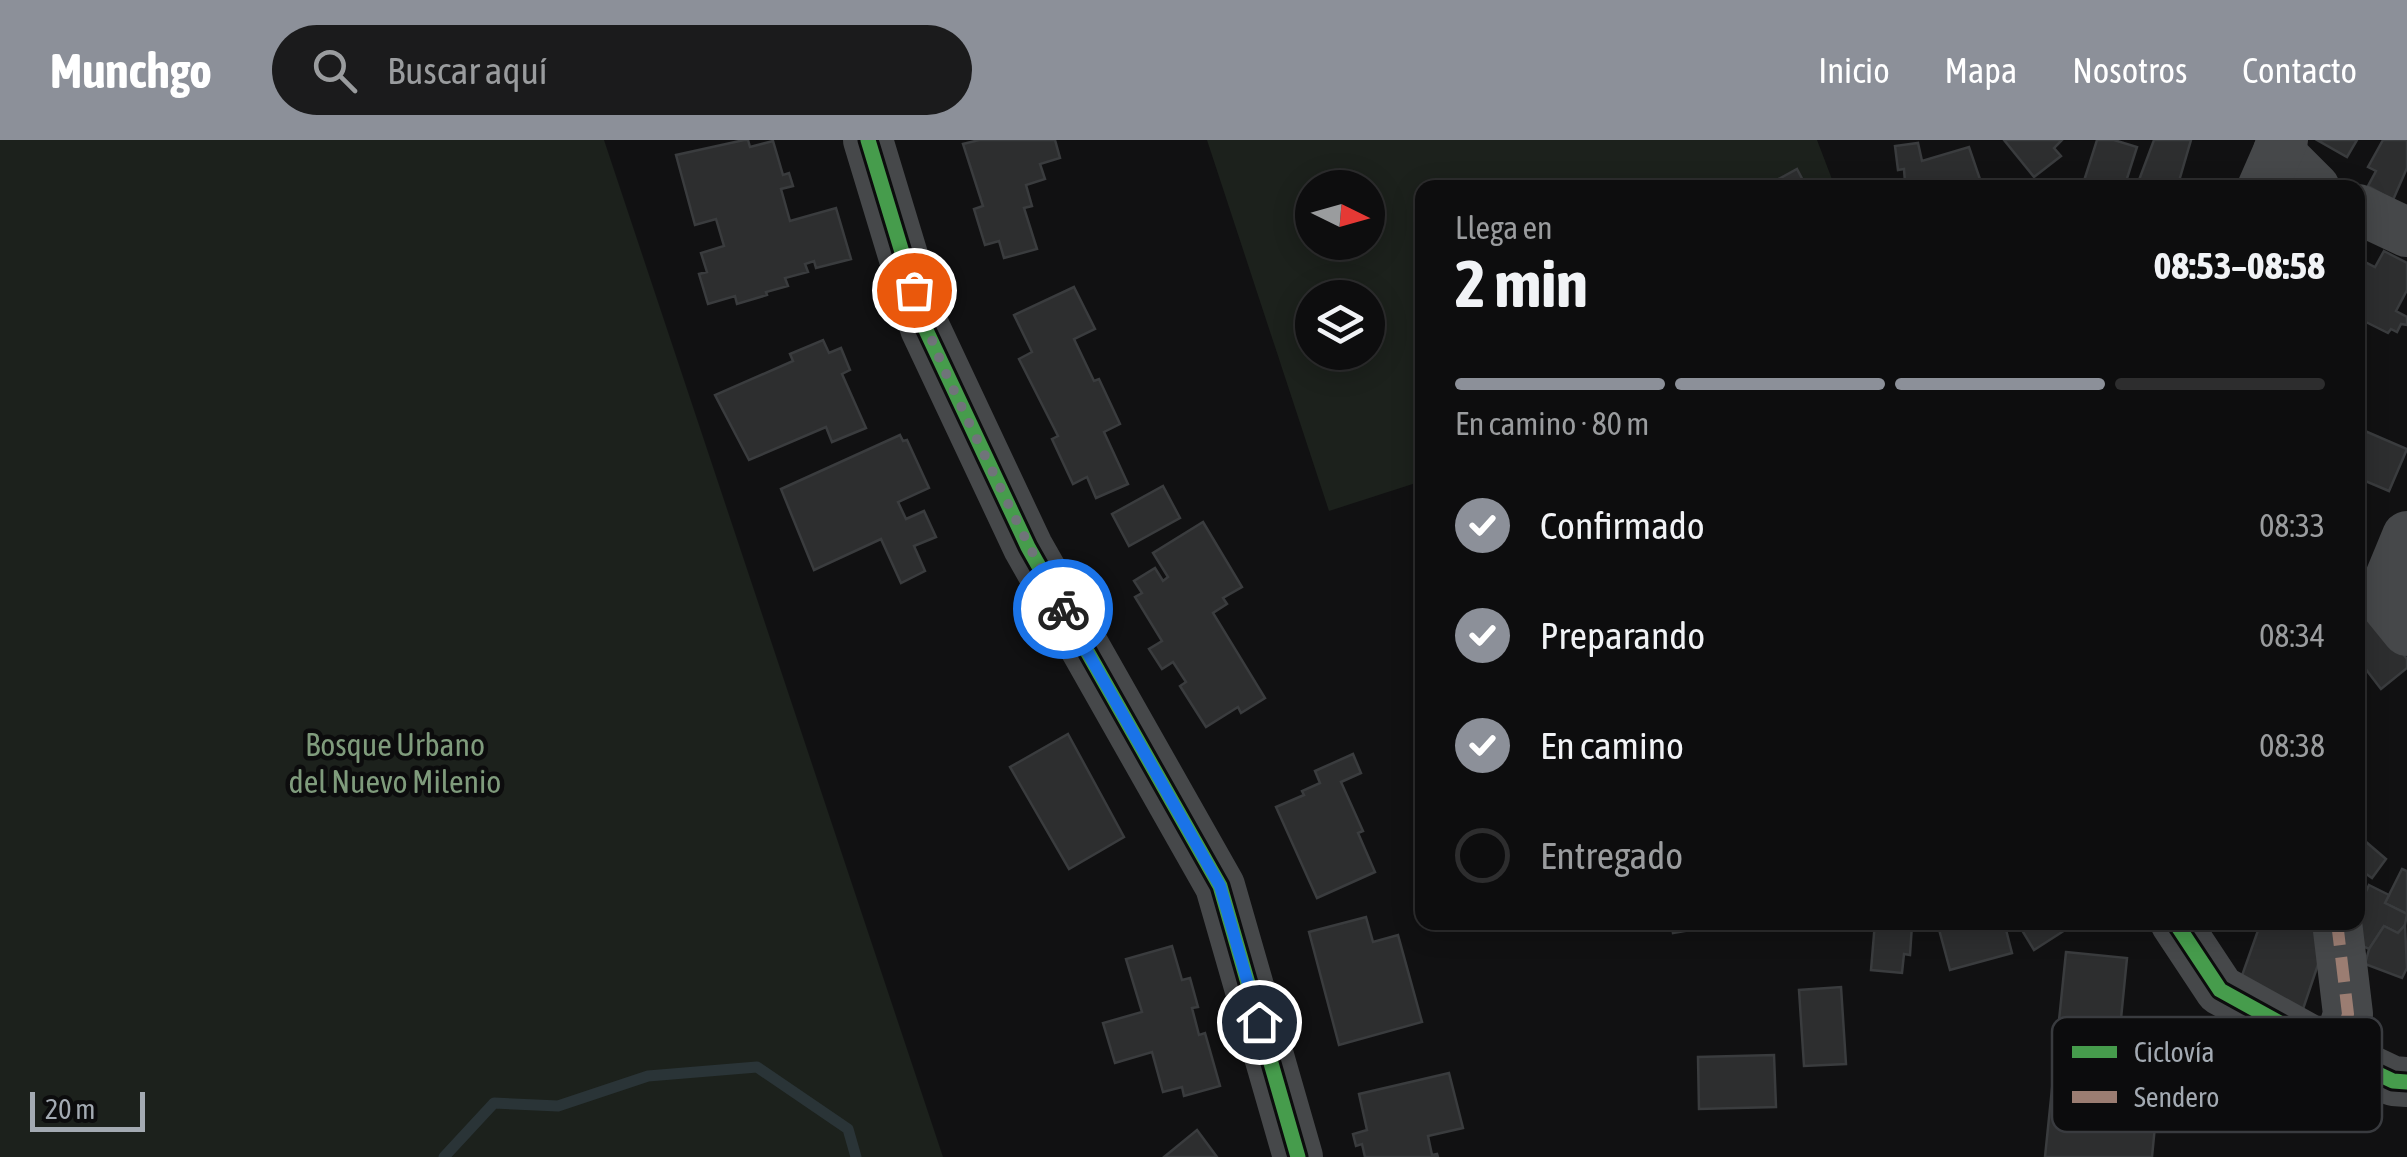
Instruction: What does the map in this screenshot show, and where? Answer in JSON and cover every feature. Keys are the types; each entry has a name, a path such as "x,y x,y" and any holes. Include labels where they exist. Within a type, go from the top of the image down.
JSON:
{"street":[{"path":"868,140 925,328 1012,514 1220,886 1298,1157"},
{"path":"2274,160 2304,180"},
{"path":"2365,212 2407,232"},
{"path":"2407,536 2382,599 2407,630"},
{"path":"2180,930 2220,990 2269,1017"},
{"path":"2338,930 2347,1017"},
{"path":"2382,1076 2407,1082"}],"green space":[{"name":"Bosque Urbano del Nuevo Milenio","path":"0,140 604,140 943,1157 0,1157"},
{"path":"1207,140 1817,140 1832,180 1415,180 1415,483 1329,511"}],"building":[{"path":"748,140 750,147 773,141 783,175 789,173 793,186 781,189 790,221 836,208 851,259 816,268 814,261 805,264 808,272 785,278 788,286 766,292 767,295 737,304 735,296 708,304 699,274 707,272 701,253 724,246 716,219 695,225 676,155"},
{"path":"979,140 1055,140 1060,158 1040,164 1045,179 1026,185 1032,206 1024,208 1037,249 1004,258 999,241 985,245 974,209 983,206 963,144"},
{"path":"2004,140 2062,140 2054,148 2061,156 2034,177"},
{"path":"2097,140 2137,147 2127,180 2084,180"},
{"path":"2154,140 2191,140 2179,180 2139,180"},
{"path":"2317,140 2357,140 2347,157"},
{"path":"2383,140 2407,140 2407,168 2393,200 2368,186 2376,171 2368,167"},
{"path":"1918,143 1922,161 1969,147 1980,180 1905,180 1904,169 1898,170 1895,146"},
{"path":"1797,169 1803,180 1777,180"},
{"path":"2384,251 2407,263 2407,290 2396,311 2407,317 2407,325 2401,324 2397,332 2391,329 2388,333 2365,322 2365,262 2375,267"},
{"path":"1074,287 1095,329 1074,339 1120,424 1104,432 1128,484 1096,498 1087,477 1073,484 1052,439 1058,436 1019,359 1032,352 1014,315"},
{"path":"823,340 829,353 841,348 850,370 842,374 866,428 832,442 826,427 749,460 715,395 793,361 790,354"},
{"path":"2365,431 2407,449 2389,491 2365,481"},
{"path":"900,435 903,441 907,440 929,488 898,502 906,519 924,511 936,537 914,546 925,571 901,583 881,539 814,570 781,489"},
{"path":"1163,486 1180,518 1129,546 1112,514"},
{"path":"1203,522 1242,587 1223,598 1227,604 1213,613 1265,698 1241,713 1238,707 1206,727 1180,686 1186,682 1173,662 1162,669 1149,649 1162,641 1135,597 1142,593 1134,581 1155,568 1163,581 1168,577 1153,553"},
{"path":"2365,605 2407,659 2407,668 2381,689 2365,668"},
{"path":"1068,734 1124,837 1069,869 1010,767"},
{"path":"1353,754 1361,773 1341,782 1363,831 1358,833 1375,872 1317,898 1276,807 1320,783 1315,771"},
{"path":"2365,841 2386,859 2372,878 2365,873"},
{"path":"2402,869 2407,871 2407,914 2385,903"},
{"path":"2369,885 2389,895 2385,903 2407,914 2398,933 2384,926 2369,949 2349,940 2352,930 2365,930 2365,894"},
{"path":"1366,917 1373,942 1398,935 1422,1022 1339,1045 1309,932"},
{"path":"2405,925 2407,968 2402,978 2365,964 2369,949 2384,926 2398,933"},
{"path":"1874,930 1912,930 1910,955 1904,954 1902,973 1871,970"},
{"path":"1939,930 2006,930 2012,953 1950,970"},
{"path":"2022,930 2065,930 2034,950"},
{"path":"2258,930 2329,932 2303,1009 2239,984"},
{"path":"1172,946 1182,980 1190,978 1198,1007 1192,1008 1199,1035 1205,1033 1220,1086 1184,1096 1182,1087 1163,1092 1152,1052 1115,1063 1103,1023 1142,1012 1126,959"},
{"path":"2066,952 2127,958 2121,1017 2059,1017"},
{"path":"1841,987 1846,1064 1804,1066 1799,990"},
{"path":"1774,1055 1776,1107 1699,1109 1698,1057"},
{"path":"1449,1073 1463,1128 1428,1136 1432,1155 1438,1157 1365,1157 1362,1144 1356,1146 1353,1134 1367,1130 1359,1094"},
{"path":"2052,1089 2052,1132 2154,1132 2152,1157 2045,1157"},
{"path":"1197,1130 1217,1157 1164,1157"}],"waterway":[{"path":"444,1157 494,1103 558,1106 648,1076 757,1067 848,1129 856,1157"}],"marked path":[{"path":"2338,930 2347,1017"}],"cycle path":[{"path":"868,140 925,328 1028,547 1220,886 1298,1157"},
{"path":"2180,930 2220,990 2269,1017"},
{"path":"2382,1076 2407,1082"}],"way so far":[{"path":"914,290 925,328 1028,547 1063,609"}],"route":[{"path":"1063,609 1220,886 1259,1022"}]}
